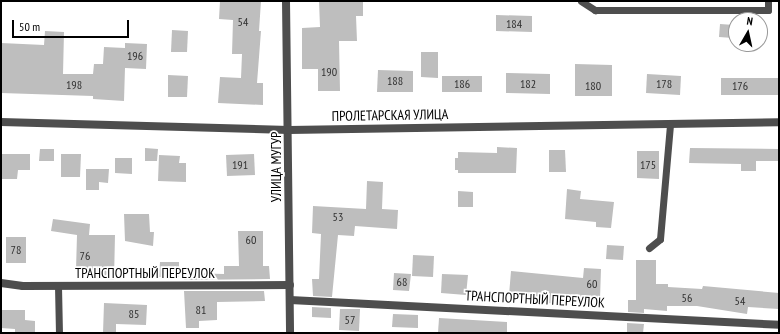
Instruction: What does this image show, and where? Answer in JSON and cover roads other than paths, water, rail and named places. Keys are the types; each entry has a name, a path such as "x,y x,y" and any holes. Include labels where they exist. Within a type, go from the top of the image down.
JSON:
{"street":[{"name":"УЛИЦА МУГУР","path":"286,1 290,130 290,333"},
{"name":"ПРОЛЕТАРСКАЯ УЛИЦА","path":"1,122 290,130 779,122"},
{"name":"ТРАНСПОРТНЫЙ ПЕРЕУЛОК","path":"1,283 58,286 290,285"},
{"name":"ТРАНСПОРТНЫЙ ПЕРЕУЛОК","path":"290,300 779,325"}],"lane":[{"path":"581,1 595,10 768,10 768,1"},
{"path":"649,248 660,239 670,124"},
{"path":"58,286 59,333"}]}
